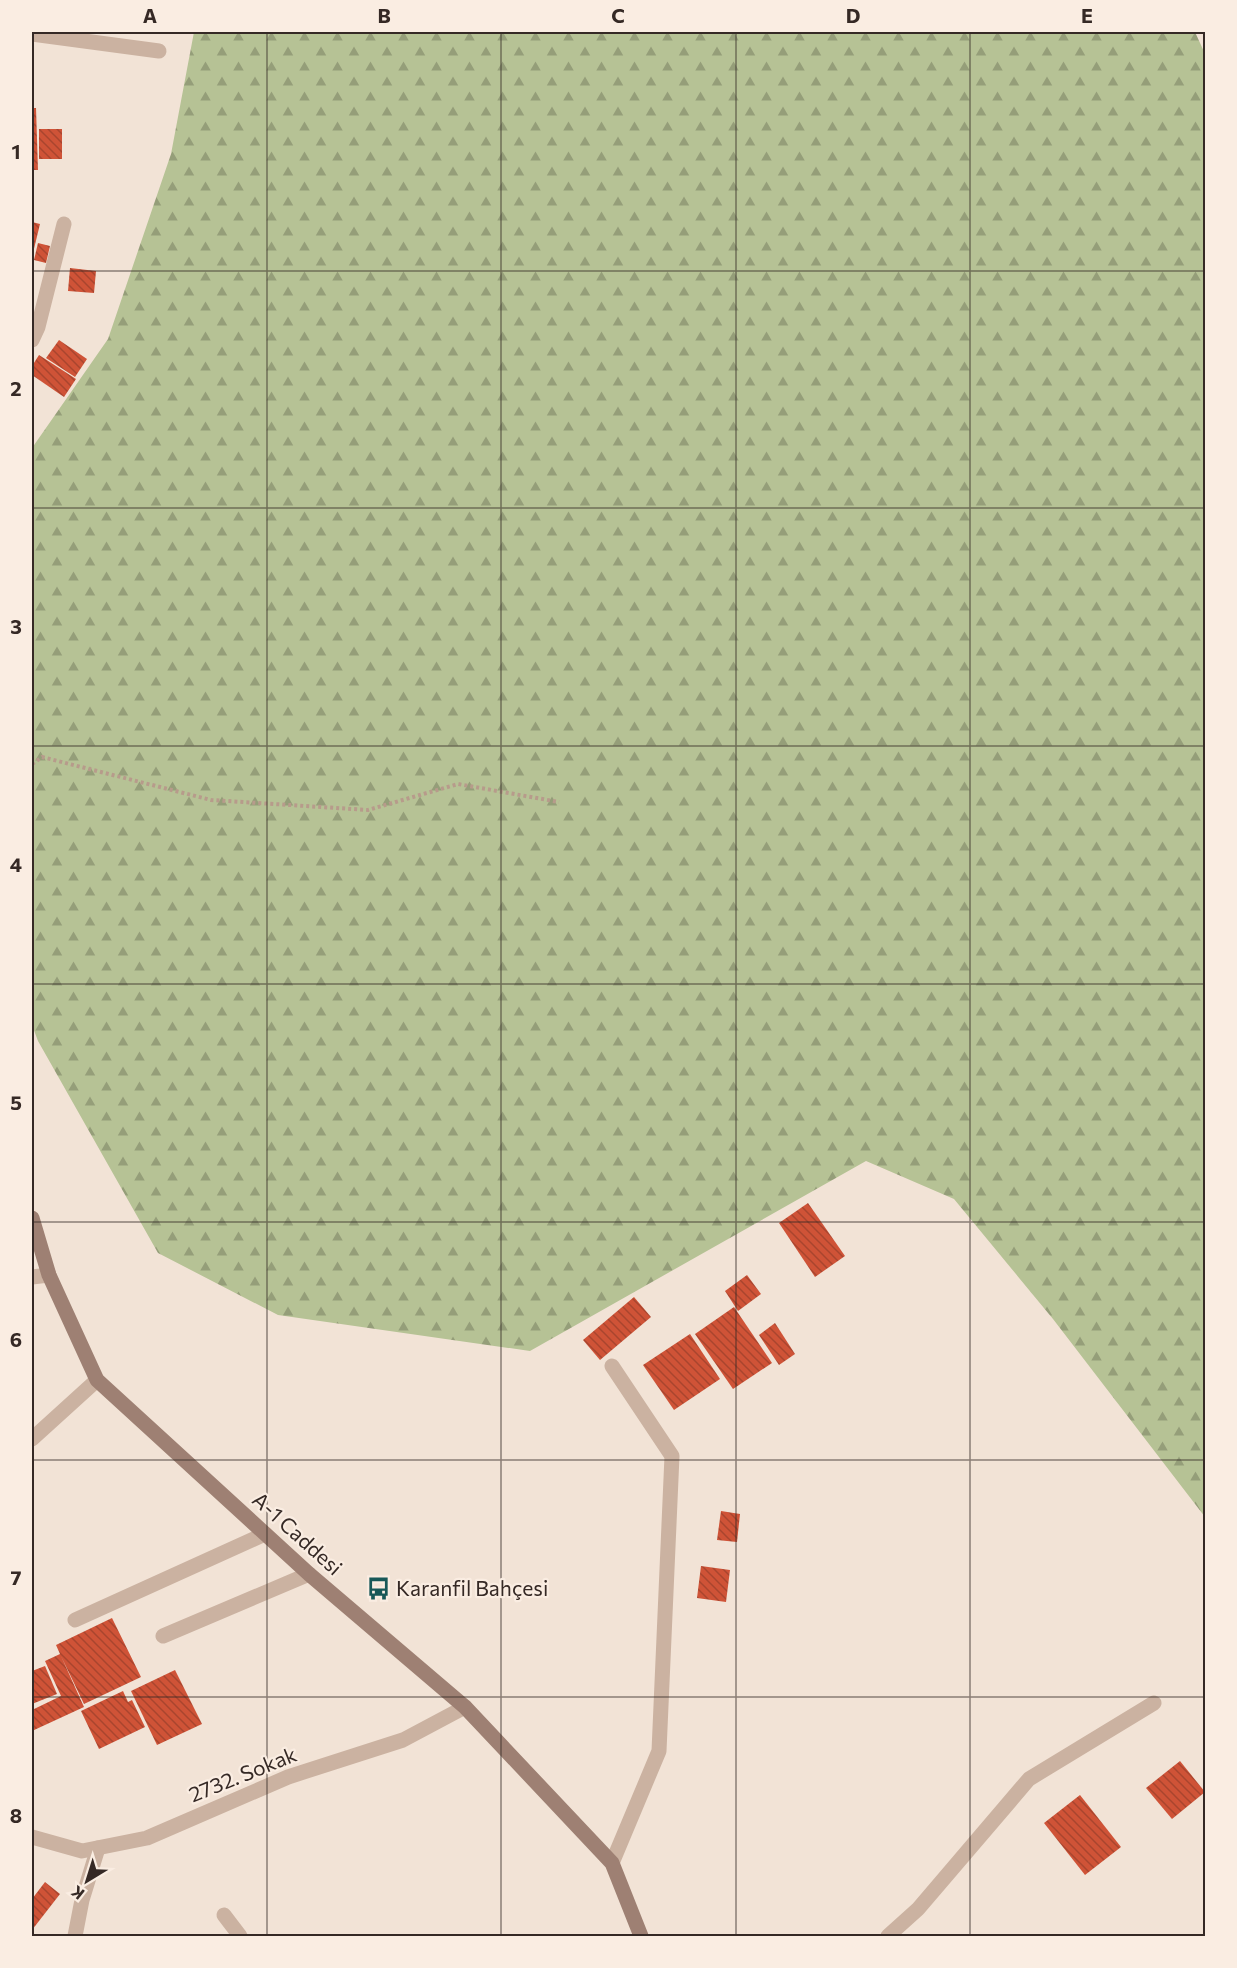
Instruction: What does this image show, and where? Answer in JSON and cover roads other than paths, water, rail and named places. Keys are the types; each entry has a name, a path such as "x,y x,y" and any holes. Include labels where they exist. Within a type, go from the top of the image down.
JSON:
{"main road":[{"name":"A-1 Caddesi","path":"32,1218 49,1275 97,1380 309,1574 465,1707 612,1863 641,1936"}],"street":[{"path":"32,34 159,51"},
{"path":"32,340 38,327 64,224"},
{"path":"32,1277 49,1275"},
{"path":"612,1366 672,1456 659,1751 612,1863"},
{"path":"32,1439 97,1380"},
{"path":"75,1620 265,1534"},
{"path":"163,1636 309,1574"},
{"path":"888,1936 918,1909 1029,1779 1154,1703"},
{"name":"2732. Sokak","path":"33,1841 82,1851 147,1838 288,1777 402,1740 465,1707"},
{"path":"75,1936 82,1900 98,1848"},
{"path":"224,1916 240,1936"}],"place":[{"name":"Karanfil Bahçesi","path":"378,1589"}]}
